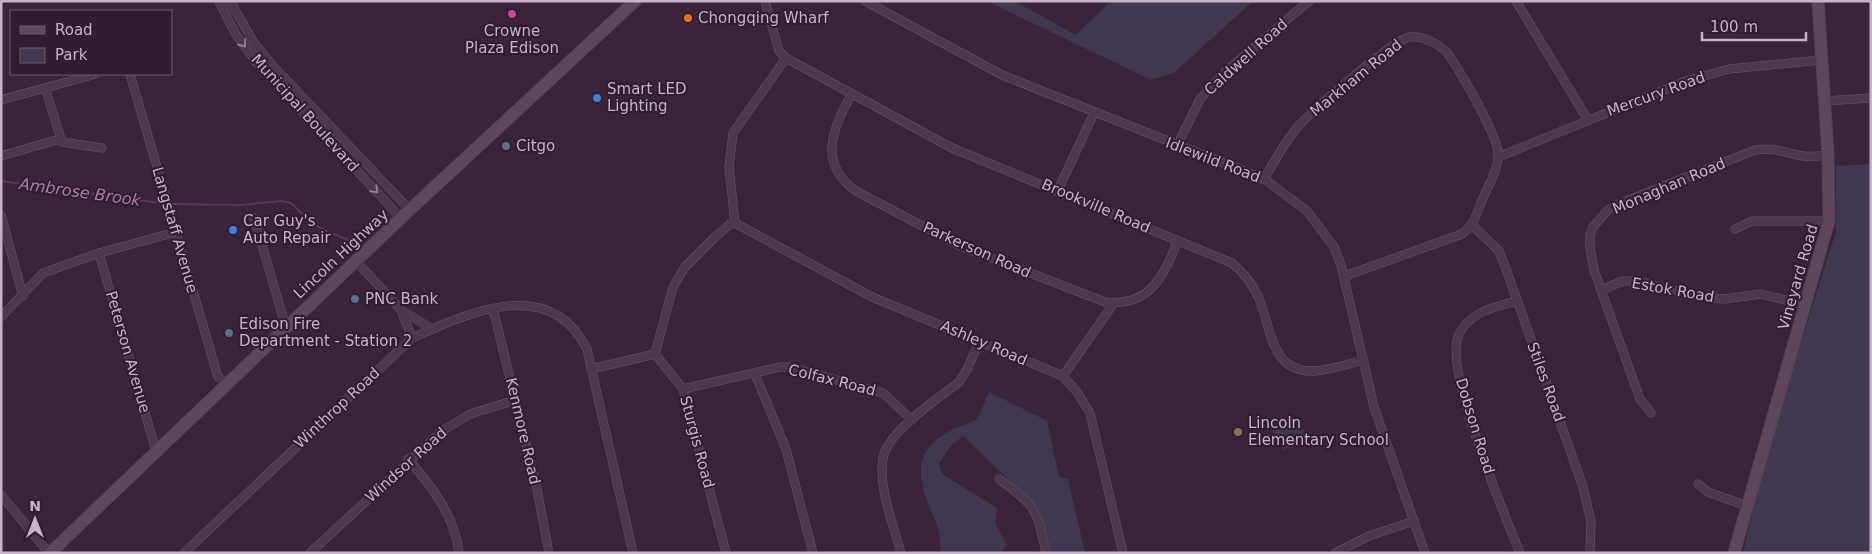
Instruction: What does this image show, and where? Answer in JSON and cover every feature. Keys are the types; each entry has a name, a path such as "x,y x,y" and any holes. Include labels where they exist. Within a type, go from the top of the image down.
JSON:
{"main road":[{"name":"Lincoln Highway","path":"49,553 405,214 635,1"},
{"name":"Vineyard Road","path":"1734,553 1829,221 1828,155 1818,1"}],"street":[{"name":"Municipal Boulevard","path":"220,1 235,33 255,61 405,214"},
{"name":"Municipal Boulevard","path":"230,1 254,43 405,214"},
{"path":"591,369 655,354 673,287 685,267 730,224 736,223 729,167 733,133 786,58 779,51 765,1"},
{"name":"Idlewild Road","path":"865,1 1002,75 1264,179 1307,211 1334,247 1345,276 1374,407 1425,553"},
{"name":"Caldwell Road","path":"1177,146 1200,99 1225,72 1309,1"},
{"path":"1516,1 1588,120"},
{"name":"Markham Road","path":"1264,179 1288,140 1312,111 1398,41 1409,37 1419,37 1440,46 1447,52 1482,112 1498,150 1498,157"},
{"name":"Brookville Road","path":"786,58 851,95 952,148 1225,259 1239,268 1258,298 1275,349 1280,358 1290,365 1317,371 1364,360"},
{"name":"Mercury Road","path":"1498,157 1707,74 1751,66 1821,60"},
{"path":"1,100 92,75"},
{"name":"Langstaff Avenue","path":"130,75 218,377 226,383"},
{"path":"45,88 60,140"},
{"name":"Parkerson Road","path":"851,95 833,131 831,145 832,159 837,170 849,186 958,245 1105,302 1114,303"},
{"path":"1824,101 1871,98"},
{"path":"1058,190 1094,113"},
{"path":"1,156 60,140 62,142 102,148"},
{"name":"Monaghan Road","path":"1650,413 1640,399 1592,261 1590,235 1599,218 1616,205 1755,150 1780,149 1802,156 1828,155"},
{"path":"1345,276 1462,234 1472,224 1497,167 1498,157"},
{"path":"1,215 23,296"},
{"path":"254,218 286,327"},
{"path":"1735,229 1752,221 1829,221"},
{"name":"Ashley Road","path":"736,223 872,297 980,340 1063,376 1077,392 1090,413 1123,553"},
{"name":"Stiles Road","path":"1472,224 1499,251 1517,301 1583,487 1590,521 1590,553"},
{"path":"1,317 43,273 100,253 176,232"},
{"path":"1063,376 1114,303 1143,295 1158,284 1166,271 1178,240"},
{"name":"Peterson Avenue","path":"100,253 156,451"},
{"path":"356,261 401,310 432,329"},
{"name":"Estok Road","path":"1601,290 1624,282 1638,280 1706,298 1761,294 1806,304"},
{"name":"Dobson Road","path":"1517,301 1481,311 1464,327 1458,337 1456,352 1465,405 1520,553"},
{"name":"Winthrop Road","path":"184,553 412,338 454,320 493,309 521,304 541,307 564,318 580,336 587,349 633,553"},
{"name":"Kenmore Road","path":"493,309 516,400 549,553"},
{"path":"401,310 412,338"},
{"path":"900,553 884,485 883,463 889,445 912,420 959,382 980,340"},
{"name":"Sturgis Road","path":"655,354 683,389 726,553"},
{"name":"Colfax Road","path":"683,389 780,367 790,368 864,386 884,393 912,420"},
{"path":"755,374 786,449 812,553"},
{"name":"Windsor Road","path":"310,553 408,459 455,422 470,414 516,400"},
{"path":"408,459 437,494 449,516 458,539 459,553"},
{"path":"999,479 1025,498 1038,516 1046,553"},
{"path":"1698,484 1708,492 1747,506"},
{"path":"1,495 49,553"},
{"path":"1335,553 1370,536 1414,521"}],"green space":[{"path":"987,1 1014,1 1076,35 1111,1 1253,1 1175,72 1151,80"},
{"path":"1871,164 1871,553 1743,553 1768,448 1836,231 1836,166"},
{"path":"989,392 1047,421 1059,477 1068,479 1085,553 1051,553 1038,508 963,436 951,445 939,464 942,474 997,508 995,522 1006,544 1001,553 940,553 939,532 922,484 921,470 923,458 937,439 948,432 977,420"},
{"path":"1295,417 1307,436 1284,450 1272,431"}],"waterway":[{"name":"Ambrose Brook","path":"1,181 160,203"},
{"name":"Ambrose Brook","path":"173,204 242,205 281,201 291,203 312,223 330,233 360,244"}],"place":[{"name":"Crowne Plaza Edison","path":"512,14"},
{"name":"Chongqing Wharf","path":"688,18"},
{"name":"Smart LED Lighting","path":"597,98"},
{"name":"Citgo","path":"506,146"},
{"name":"Car Guy's Auto Repair","path":"233,230"},
{"name":"PNC Bank","path":"355,299"},
{"name":"Edison Fire Department - Station 2","path":"229,333"},
{"name":"Lincoln Elementary School","path":"1238,432"}]}
